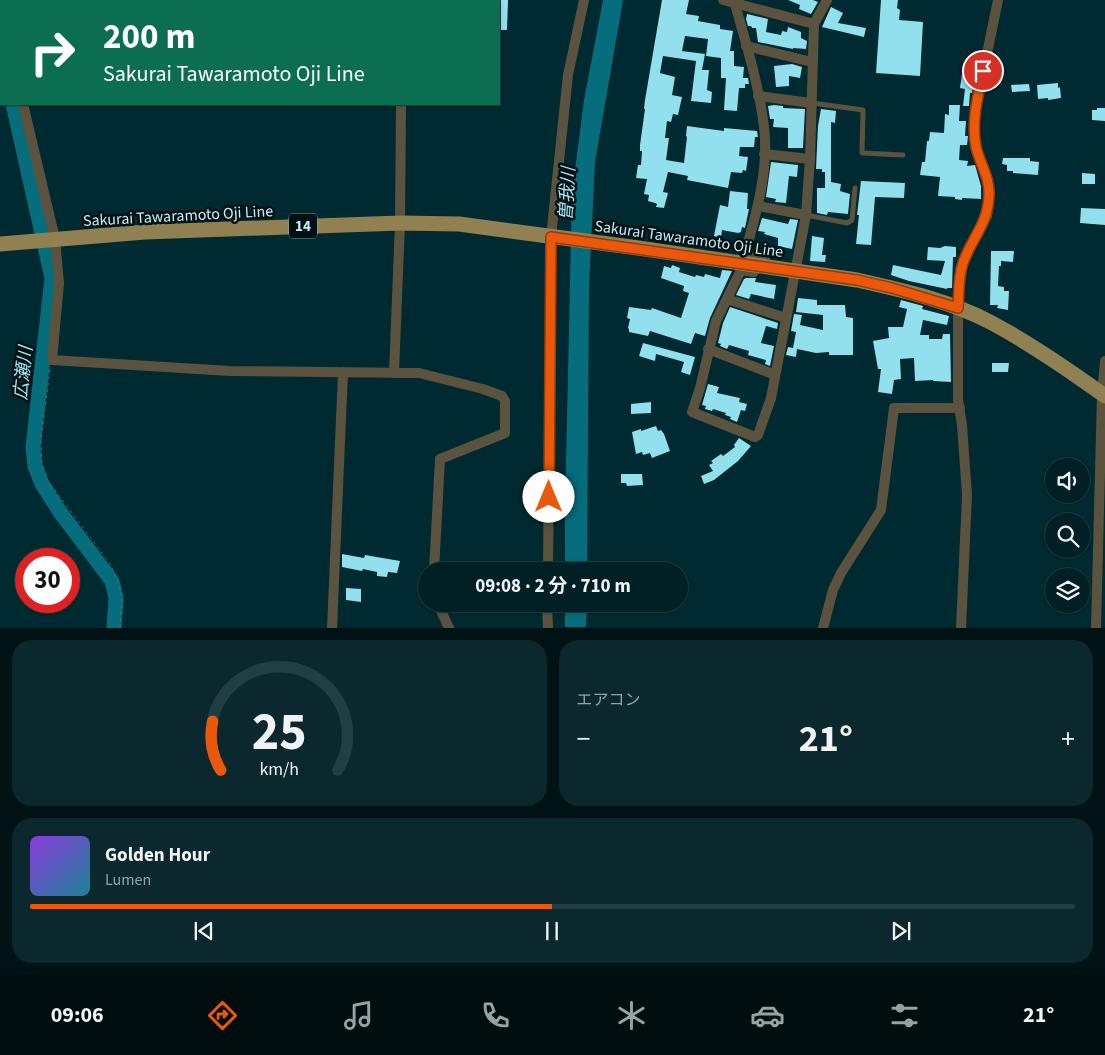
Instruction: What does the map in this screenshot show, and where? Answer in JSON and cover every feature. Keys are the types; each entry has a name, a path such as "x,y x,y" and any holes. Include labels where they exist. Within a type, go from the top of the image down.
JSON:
{"main road":[{"name":"Sakurai Tawaramoto Oji Line","path":"0,244 145,232 400,223 459,224 795,268 892,288 958,308 991,322 1104,395"}],"street":[{"path":"548,562 553,237 568,74 584,0"},
{"path":"723,0 814,24"},
{"path":"795,268 788,276 741,270 716,321 700,388 692,412 754,437 758,435 771,398 806,215 810,159 814,24 827,0"},
{"path":"961,628 967,495 960,408 958,308 960,271 963,261 987,216 990,194 986,174 976,148 974,133 976,107 998,0"},
{"path":"736,2 764,128 764,154 758,206 746,250 749,257 795,268"},
{"path":"746,46 812,62"},
{"path":"758,96 812,102"},
{"path":"24,105 53,239 59,284 52,360 230,371 419,374 483,389 502,396 505,401 505,433 440,459 434,562"},
{"path":"394,373 400,223 401,105"},
{"path":"764,154 810,159"},
{"path":"758,206 806,215"},
{"path":"727,299 786,318"},
{"path":"708,349 775,375"},
{"path":"1096,628 1105,361"},
{"path":"332,628 343,372"},
{"path":"823,628 833,590 841,573 881,510 894,408 960,408"},
{"path":"442,612 449,628"},
{"path":"547,612 548,628"}],"lane":[{"path":"812,102 863,110 862,153 902,155"},
{"path":"806,215 847,223 852,220 855,188"}],"path":[{"path":"52,360 40,439 42,463 48,481 111,564 120,588 122,601 120,628"}],"water":[{"path":"603,0 623,0 595,162 589,287 587,562 565,562 572,193 584,100"},
{"path":"565,612 587,612 586,627 565,627"}],"building":[{"path":"500,0 508,0 507,30 500,30"},
{"path":"662,0 689,0 686,14 699,16 698,21 720,25 720,29 733,31 730,51 734,51 734,66 744,67 743,78 748,78 749,84 745,84 745,88 739,88 737,111 724,110 726,78 721,78 721,58 706,56 708,39 685,36 682,51 705,54 702,70 709,70 707,90 712,92 711,103 691,101 696,61 663,56 660,73 675,77 672,95 682,97 678,115 673,114 671,122 667,121 665,138 669,138 666,160 684,163 687,126 724,131 724,128 757,131 758,137 755,137 754,147 740,147 739,156 748,157 746,171 743,170 742,173 731,172 728,188 687,180 688,176 668,172 663,192 668,193 664,208 656,207 657,204 648,201 649,195 644,194 647,179 636,178 638,165 641,165 642,151 640,151 640,145 645,100"},
{"path":"788,0 813,0 818,2 811,14 799,9 800,5"},
{"path":"881,0 898,0 899,20 923,22 920,76 876,73"},
{"path":"831,7 843,13 838,23 866,28 864,37 822,27"},
{"path":"747,14 768,19 766,32 781,35 782,31 787,32 788,27 801,32 801,38 807,41 806,49 793,49 758,42 756,28 748,26"},
{"path":"792,64 802,67 800,78 789,76 789,86 776,87 774,66"},
{"path":"970,69 977,70 972,93 970,93 969,106 963,106 965,89 960,88 962,74 969,75"},
{"path":"1058,83 1061,98 1038,99 1037,85"},
{"path":"1029,84 1030,91 1012,92 1011,85"},
{"path":"949,105 960,105 959,121 966,121 965,136 968,136 967,145 960,145 959,160 968,161 967,166 975,165 981,186 981,199 962,198 962,200 955,199 955,197 938,196 940,177 920,175 922,162 925,162 930,132 944,133 945,114 949,115"},
{"path":"768,106 783,106 783,108 805,109 803,148 788,148 788,128 773,127 774,119 770,119"},
{"path":"1097,108 1105,108 1105,121 1092,120 1092,110 1097,110"},
{"path":"821,109 836,111 835,123 831,122 831,182 841,184 840,191 850,194 848,214 828,212 827,215 817,213 817,188 825,188 825,172 822,172 822,169 816,169 818,126"},
{"path":"1003,158 1030,158 1030,161 1039,162 1038,175 1007,171 1007,165 1002,164"},
{"path":"771,162 798,165 797,177 789,176 786,203 775,202 776,199 766,197"},
{"path":"1082,173 1095,174 1095,184 1082,184"},
{"path":"861,181 905,183 904,198 875,197 871,245 856,244"},
{"path":"730,191 748,193 747,209 749,209 745,228 742,227 741,232 738,233 722,230 721,238 714,236 720,205 728,207"},
{"path":"1081,208 1105,209 1105,225 1080,223"},
{"path":"762,218 788,224 790,219 798,220 792,249 778,246 778,238 758,231"},
{"path":"812,236 824,238 822,255 826,255 825,262 810,261"},
{"path":"945,246 956,247 956,257 953,257 952,288 947,289 909,281 891,275 893,265 941,275 945,261 927,260 928,247 940,248"},
{"path":"991,251 1014,251 1013,262 1001,261 1001,266 999,266 998,286 1004,287 1004,291 1009,291 1008,310 997,308 998,305 990,305"},
{"path":"672,265 680,268 679,272 695,277 696,275 704,277 705,274 720,278 722,270 732,271 710,318 705,336 695,333 691,344 650,331 648,336 629,332 628,328 630,319 627,318 629,307 651,310 652,308 681,318 689,293 683,291 684,286 661,278 664,266 671,268"},
{"path":"746,278 756,278 755,282 776,285 774,299 751,294 749,299 736,295"},
{"path":"798,298 817,300 817,305 845,305 846,317 853,318 853,355 829,355 829,352 816,353 797,349 796,357 786,355 788,347 793,348 796,332 791,331 794,314 802,315 800,325 823,330 823,315 796,312"},
{"path":"901,300 923,306 922,309 949,316 947,325 923,320 920,335 929,335 929,339 942,339 943,334 950,334 951,382 915,381 914,358 900,359 901,379 894,380 892,394 878,392 881,369 878,369 873,341 889,338 888,327 903,327 907,309 899,307"},
{"path":"730,307 778,323 777,329 766,326 761,343 774,346 770,366 765,364 766,360 748,355 749,351 729,345 727,349 720,346 721,344 718,343 723,323"},
{"path":"643,343 695,357 690,375 681,372 684,362 656,354 655,361 639,356"},
{"path":"992,363 1009,363 1008,372 992,372"},
{"path":"708,384 719,387 717,393 740,398 739,402 747,404 745,411 741,410 737,422 725,415 726,413 705,409 706,406 702,405"},
{"path":"651,402 651,413 631,414 631,404"},
{"path":"656,426 658,431 661,430 664,434 670,451 652,458 650,453 643,455 642,452 636,454 632,432"},
{"path":"739,438 751,446 738,461 714,480 704,484 701,476 713,471 709,465 713,463 711,461 721,454 723,456 735,447 734,445"},
{"path":"621,474 642,474 643,485 627,486 626,483 621,483"},
{"path":"342,554 364,558 365,555 400,561 397,573 388,572 387,577 377,576 377,572 342,567"},
{"path":"346,588 361,589 361,602 346,600"}],"waterway":[{"name":"広瀬川","path":"13,105 52,278 33,447 35,466 42,484 60,512 112,581 116,598 114,628"}],"route":[{"path":"549,497 551,237 857,280 892,288 958,308 960,271 963,261 987,216 990,194 986,174 976,148 974,133 976,107 983,71"}],"water label":[{"name":"曽我川","path":"567,194"}]}
